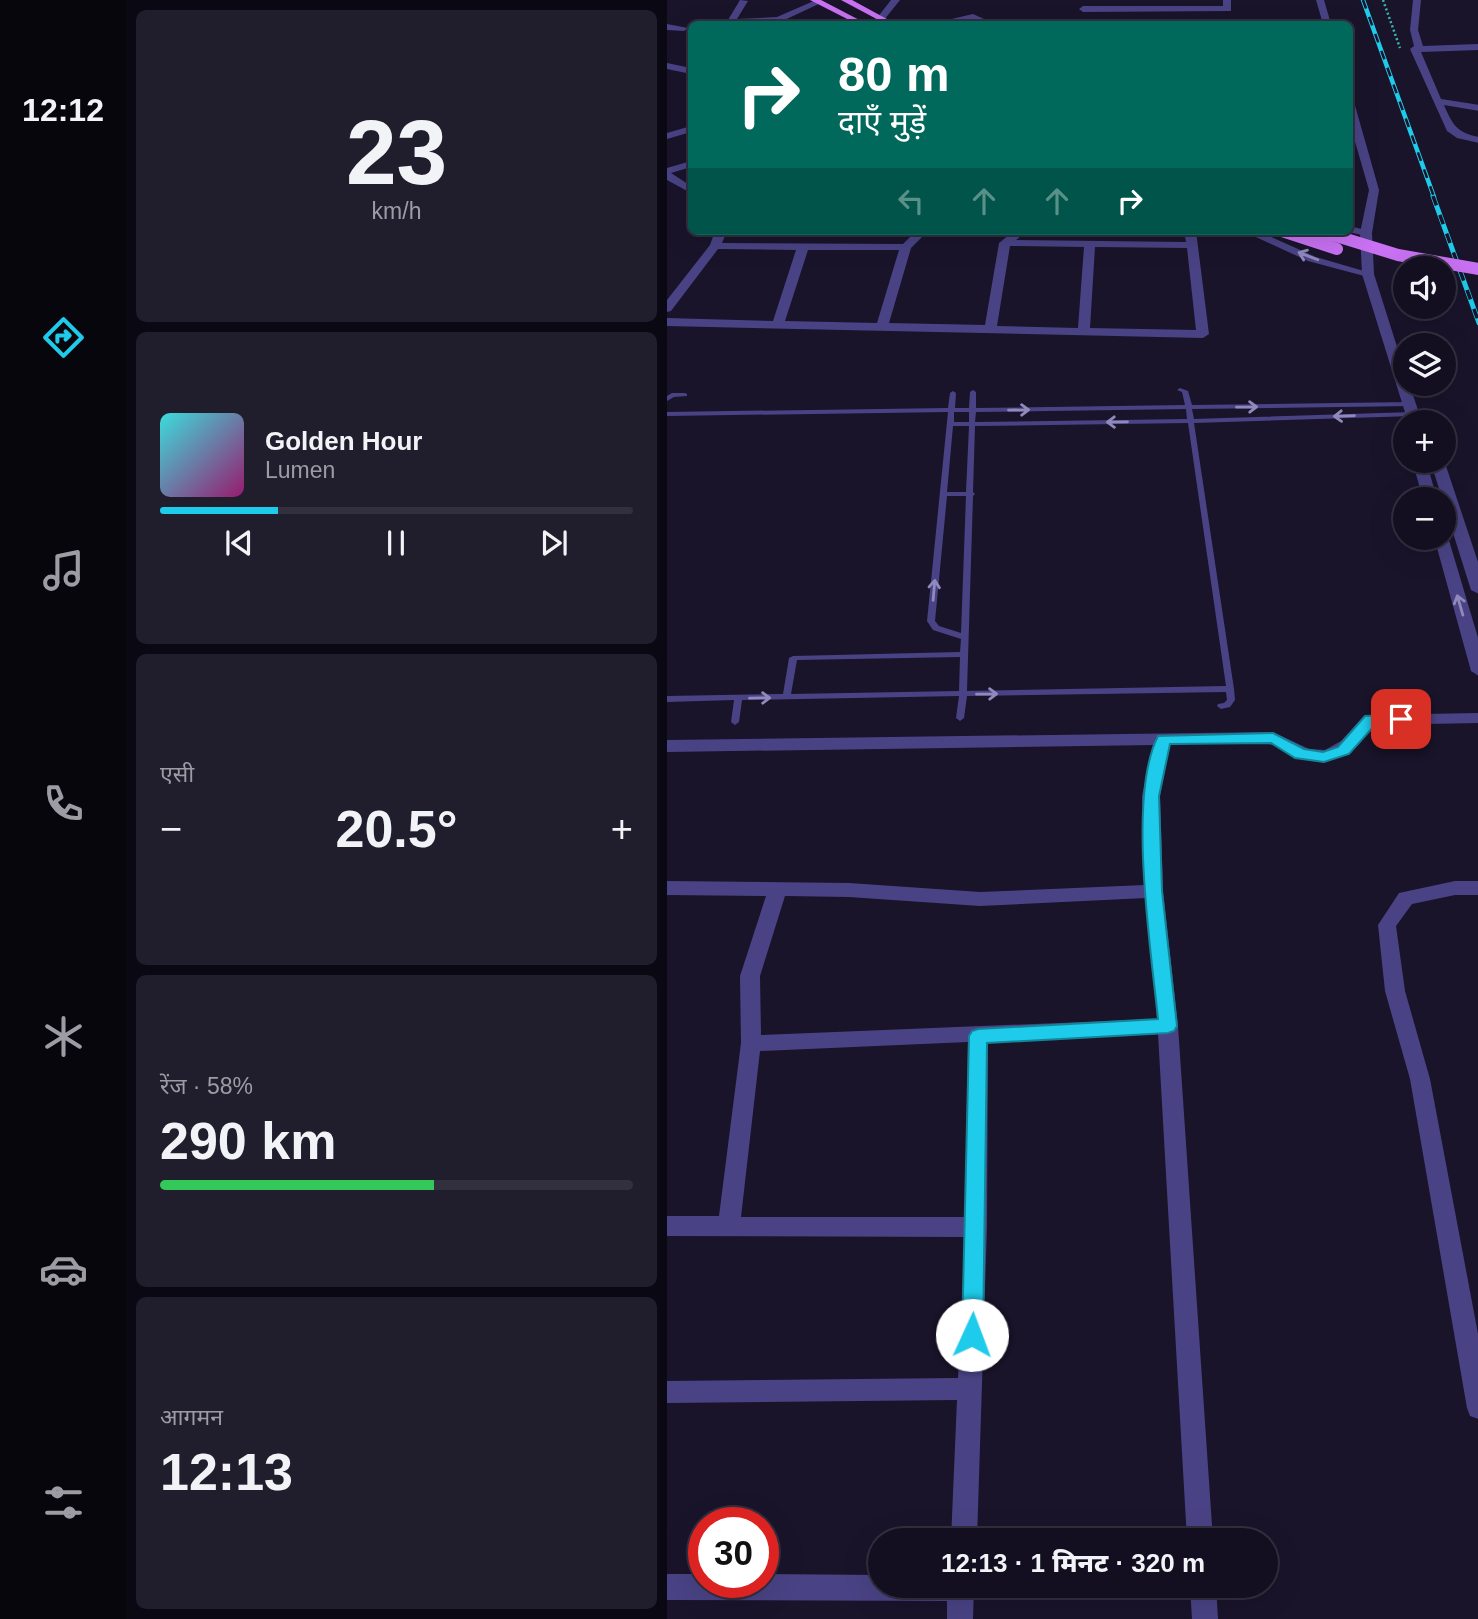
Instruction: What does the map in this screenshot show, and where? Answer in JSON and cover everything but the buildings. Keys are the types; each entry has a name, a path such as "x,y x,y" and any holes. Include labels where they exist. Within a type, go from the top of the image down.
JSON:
{"main road":[{"path":"845,0 886,21"},
{"path":"817,1 857,21"},
{"path":"1294,235 1393,264"},
{"path":"1331,235 1409,257 1478,269"},
{"path":"1456,275 1478,278"}],"street":[{"path":"881,18 896,0"},
{"path":"1084,5 1228,9 1227,0"},
{"path":"1320,0 1326,21"},
{"path":"1417,0 1414,30 1418,60 1450,131 1478,141"},
{"path":"728,21 744,1"},
{"path":"761,21 778,20 817,1"},
{"path":"951,21 973,17 983,21"},
{"path":"667,27 684,28"},
{"path":"1418,47 1478,47"},
{"path":"667,66 688,70"},
{"path":"1437,101 1478,108"},
{"path":"1353,116 1375,190 1366,233 1368,274 1412,410"},
{"path":"668,135 688,130"},
{"path":"667,173 688,165"},
{"path":"667,173 688,188"},
{"path":"1353,230 1366,233"},
{"path":"667,308 715,246 719,235"},
{"path":"882,327 906,247 918,235"},
{"path":"990,329 1005,243 1016,235"},
{"path":"667,322 1203,334 1191,235"},
{"path":"1258,235 1312,259 1368,274"},
{"path":"1005,243 1192,245"},
{"path":"1083,331 1090,244"},
{"path":"715,246 906,247"},
{"path":"778,325 803,247"},
{"path":"1441,473 1478,590"},
{"path":"1445,550 1478,671"},
{"path":"667,747 1273,738 1301,754 1324,757 1343,751 1371,720 1478,718"},
{"path":"1163,739 1151,796 1154,891 1168,1026 1199,1528"},
{"path":"667,888 778,888 980,899 1154,891"},
{"path":"729,1224 751,1043 750,976 778,888"},
{"path":"1478,888 1456,888 1406,898 1387,925 1395,990 1420,1079 1478,1408"},
{"path":"751,1043 978,1036 1168,1026"},
{"path":"964,1528 976,1227 978,1036"},
{"path":"667,1226 729,1224 976,1227"},
{"path":"667,1392 970,1389"},
{"path":"667,1587 868,1587"},
{"path":"960,1619 961,1598"},
{"path":"1204,1598 1205,1619"}],"lane":[{"path":"1180,390 1185,391 1189,408 1230,690 1231,699 1227,705 1221,706"},
{"path":"960,718 973,392"},
{"path":"953,393 931,621 936,628 964,637"},
{"path":"667,399 672,395 685,395"},
{"path":"667,414 1189,408 1393,413"},
{"path":"950,424 1190,421 1393,414"},
{"path":"943,494 971,494"},
{"path":"787,697 794,657 963,654"},
{"path":"667,699 1230,690"},
{"path":"735,722 738,698"}],"path":[{"path":"1383,0 1398,46 1418,60"}],"railway":[{"path":"1363,0 1434,197"},
{"path":"1433,196 1479,323"}],"route":[{"path":"972,1335 978,1036 1168,1026 1154,891 1151,796 1163,739 1273,738 1301,754 1324,757 1343,751 1371,720 1401,719"}]}
